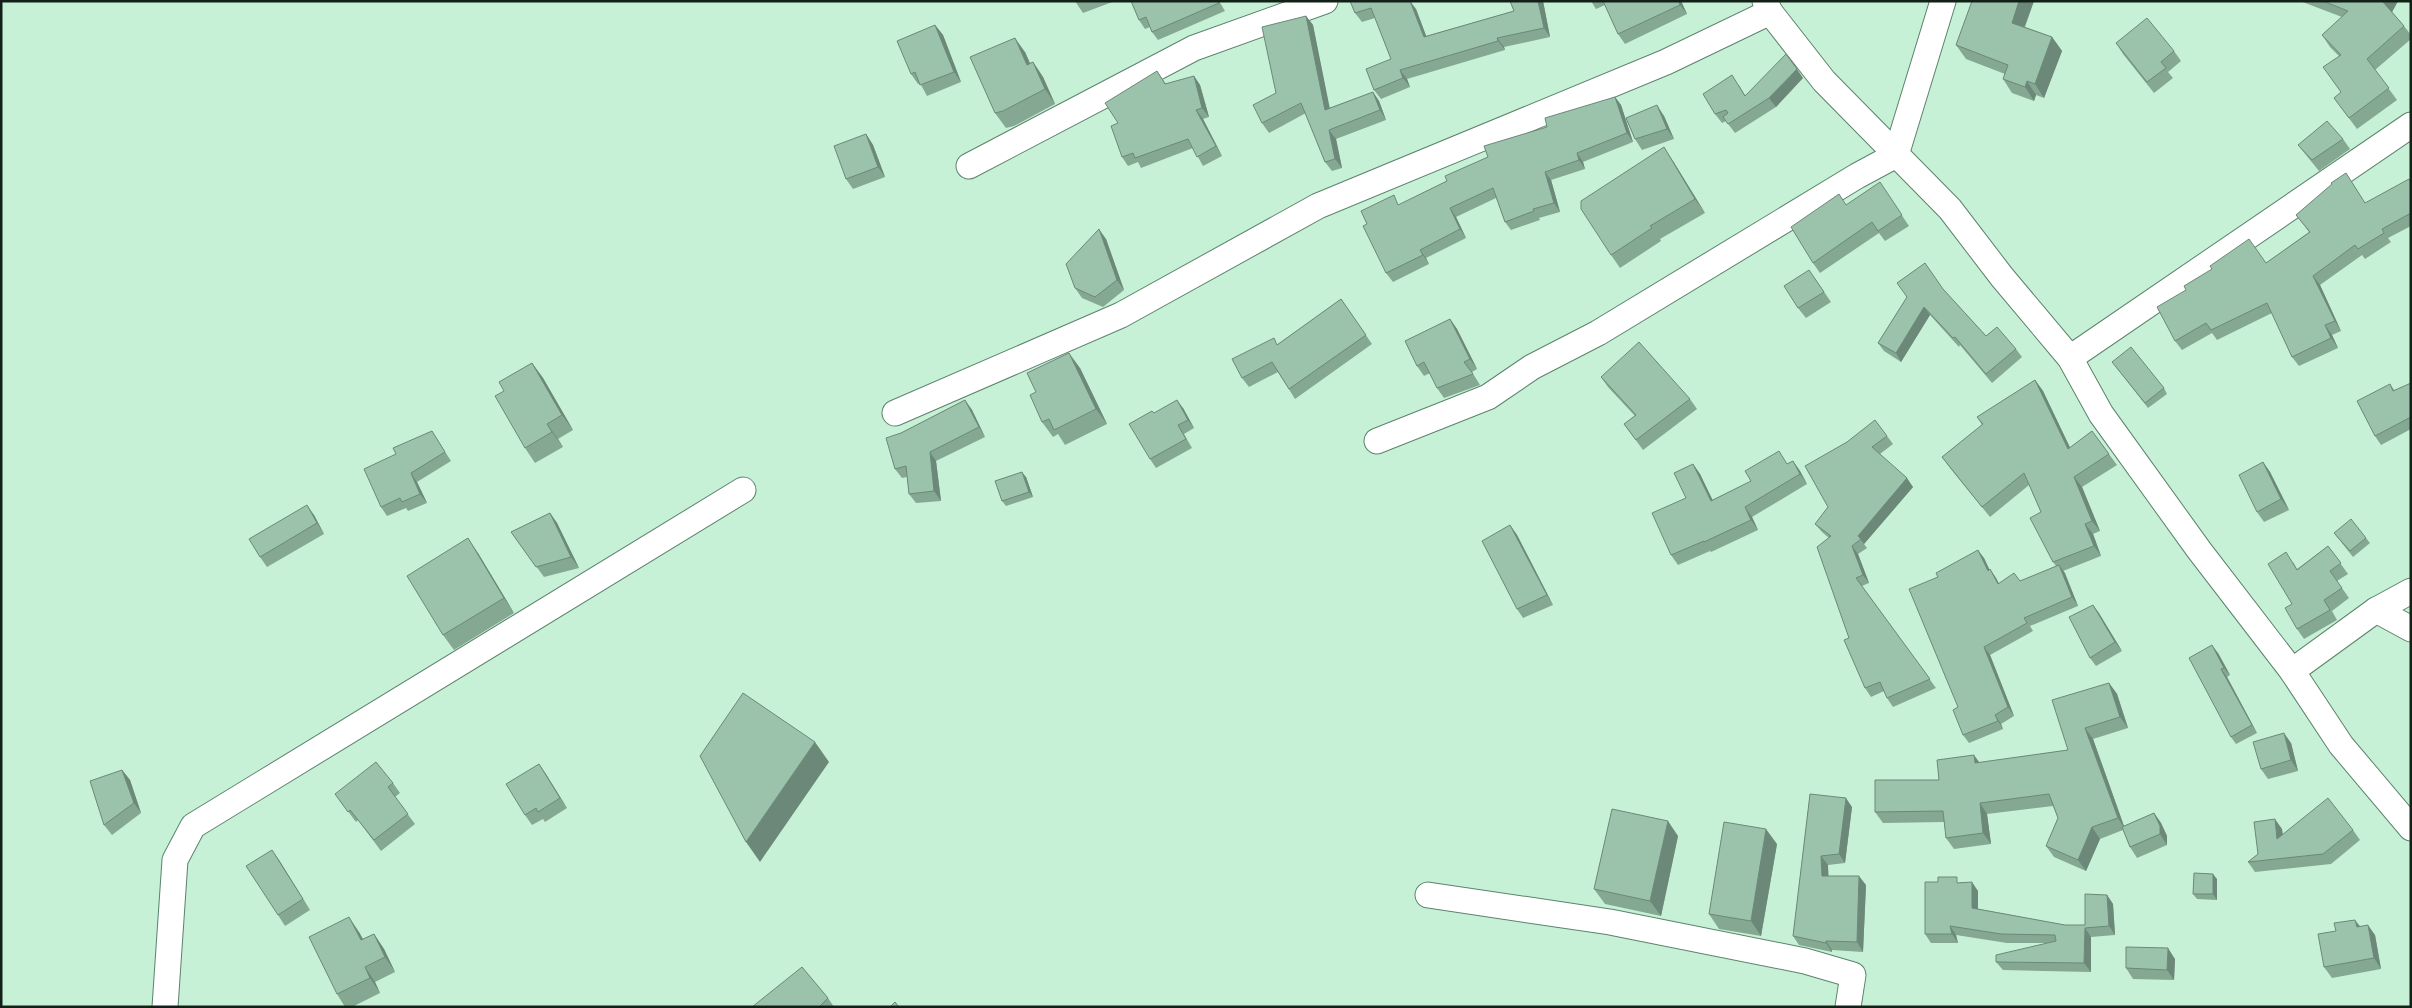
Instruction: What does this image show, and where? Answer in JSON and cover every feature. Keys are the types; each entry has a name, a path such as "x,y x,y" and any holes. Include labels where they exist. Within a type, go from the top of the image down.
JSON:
{"street":[{"path":"969,166 1194,48 1325,1"},
{"path":"1377,441 1488,397 1532,367 1598,333 1849,181 1896,155 1943,1"},
{"path":"895,413 1122,315 1318,206 1666,62 1767,6 1824,81 1950,209 2002,278 2070,358 2100,414 2199,550 2292,671 2341,745 2411,828"},
{"path":"2070,358 2411,125"},
{"path":"165,1007 175,860 193,826 743,490"},
{"path":"2292,671 2335,637 2376,610 2411,591"},
{"path":"2376,610 2411,629"},
{"path":"1428,896 1610,922 1805,961 1853,975 1848,1007"}],"building":[{"path":"1131,1 1218,1 1219,3 1152,32 1146,17 1139,20"},
{"path":"1350,1 1410,1 1424,37 1514,11 1510,1 1538,1 1544,28 1497,38 1498,41 1400,70 1403,78 1374,90 1366,69 1391,59 1371,8 1355,13"},
{"path":"1603,1 1679,1 1680,5 1618,34"},
{"path":"1972,1 2019,1 2012,23 2052,37 2035,84 2027,81 2025,87 2003,79 2008,65 1956,45"},
{"path":"2323,1 2384,1 2404,26 2367,59 2389,88 2349,118 2334,98 2341,92 2323,67 2341,55 2322,35 2348,11"},
{"path":"1306,16 1325,110 1373,92 1380,110 1329,130 1335,159 1325,162 1301,103 1262,123 1253,105 1276,93 1262,27"},
{"path":"2147,18 2174,51 2161,62 2166,68 2147,82 2116,43"},
{"path":"935,25 954,72 920,85 915,72 911,74 897,41"},
{"path":"1015,38 1027,65 1033,62 1045,89 1003,111 995,113 970,57"},
{"path":"1786,54 1797,69 1769,98 1728,124 1723,117 1728,113 1726,110 1715,114 1703,94 1732,75 1745,96"},
{"path":"1157,71 1165,84 1194,76 1202,108 1196,110 1216,146 1197,157 1188,139 1135,158 1133,153 1122,157 1111,126 1118,123 1105,103"},
{"path":"1615,97 1627,133 1577,153 1579,160 1545,172 1554,203 1533,209 1534,211 1505,222 1493,188 1450,208 1460,229 1420,250 1423,255 1386,273 1363,226 1367,224 1361,211 1394,195 1398,205 1447,181 1445,176 1488,157 1484,146 1547,127 1545,118"},
{"path":"1657,105 1667,129 1635,139 1626,118"},
{"path":"2327,121 2343,139 2312,160 2298,145"},
{"path":"866,134 878,167 846,179 834,146"},
{"path":"1664,147 1695,199 1650,226 1652,228 1611,255 1581,209 1581,201"},
{"path":"2346,173 2365,203 2409,179 2411,183 2411,213 2382,229 2384,233 2358,249 2355,245 2313,276 2335,321 2325,325 2331,338 2292,357 2267,303 2211,330 2206,323 2175,341 2157,307 2186,290 2184,286 2212,269 2210,266 2249,239 2266,263 2310,232 2296,215 2331,183"},
{"path":"1880,182 1902,215 1878,231 1872,222 1813,263 1791,227 1839,194 1846,205"},
{"path":"1099,229 1117,280 1095,297 1075,288 1066,264"},
{"path":"1925,263 1943,289 1986,336 1997,327 2016,349 1986,374 1955,337 1953,338 1924,307 1896,353 1878,343 1907,297 1897,283"},
{"path":"1809,270 1824,292 1798,308 1784,286"},
{"path":"1341,299 1366,335 1289,389 1272,362 1242,378 1232,359 1274,338 1277,345"},
{"path":"1450,319 1470,359 1464,362 1473,374 1437,388 1424,362 1417,366 1405,341"},
{"path":"1639,342 1690,399 1636,440 1624,424 1636,415 1601,377"},
{"path":"2131,347 2164,388 2145,403 2112,362"},
{"path":"1069,353 1096,409 1054,430 1049,419 1042,422 1030,395 1036,392 1027,373"},
{"path":"532,363 562,415 547,424 552,432 525,448 495,396 504,391 499,382"},
{"path":"2035,380 2068,449 2092,431 2109,454 2074,477 2092,521 2085,524 2094,546 2053,562 2030,518 2041,512 2024,473 1982,507 1942,457 1983,424 1977,417"},
{"path":"2411,383 2411,417 2375,436 2357,401 2390,384 2393,391"},
{"path":"965,400 979,427 930,452 934,491 909,494 906,466 895,469 886,438 901,433"},
{"path":"1177,400 1188,420 1178,425 1186,439 1150,459 1129,424"},
{"path":"1875,420 1887,436 1872,447 1907,478 1858,536 1861,539 1852,546 1863,575 1856,578 1930,679 1887,698 1880,682 1865,688 1844,640 1849,638 1817,547 1831,536 1815,524 1828,507 1805,466 1847,442"},
{"path":"432,431 445,452 411,473 420,494 402,502 400,498 381,507 364,469 396,454 393,448"},
{"path":"1779,451 1787,464 1793,461 1800,474 1745,507 1751,520 1671,555 1652,513 1686,498 1674,473 1693,464 1711,501 1751,481 1745,471"},
{"path":"2263,462 2281,499 2257,512 2239,475"},
{"path":"1022,472 1029,492 1002,501 995,481"},
{"path":"307,505 317,523 260,557 249,539"},
{"path":"550,513 571,557 536,567 511,532"},
{"path":"2351,519 2366,538 2350,551 2334,533"},
{"path":"1510,525 1547,595 1517,609 1482,541"},
{"path":"468,538 504,598 443,635 407,576"},
{"path":"2328,546 2341,563 2330,571 2342,588 2324,600 2330,610 2297,629 2285,608 2292,604 2268,564 2286,552 2297,570"},
{"path":"1978,550 1988,571 1990,569 1998,584 2014,573 2020,581 2059,565 2072,597 2024,618 2027,623 1984,647 2008,707 1995,715 1998,721 1963,735 1953,710 1958,707 1909,589 1938,577 1936,573"},
{"path":"2093,605 2115,642 2090,658 2069,617"},
{"path":"2212,645 2224,668 2221,669 2252,725 2231,737 2189,658"},
{"path":"2109,683 2120,717 2085,728 2118,818 2092,827 2078,860 2046,846 2058,818 2049,794 1980,803 1983,833 1946,838 1943,811 1875,812 1875,780 1939,780 1937,760 1974,755 1975,763 2068,750 2052,700"},
{"path":"743,693 815,742 746,842 700,756"},
{"path":"2284,733 2291,760 2261,769 2253,742"},
{"path":"376,762 393,783 388,787 408,814 374,840 350,810 348,812 335,794"},
{"path":"539,764 560,798 538,812 536,808 525,815 506,784"},
{"path":"122,770 134,803 104,825 90,781"},
{"path":"1810,794 1846,798 1839,854 1821,856 1822,876 1859,876 1857,942 1826,941 1826,943 1793,936"},
{"path":"2328,798 2353,830 2323,854 2248,862 2258,854 2254,822 2275,819 2277,839"},
{"path":"1612,809 1668,821 1650,901 1594,889"},
{"path":"2154,813 2160,826 2160,834 2130,847 2122,827"},
{"path":"1724,822 1766,829 1751,921 1709,914"},
{"path":"272,850 303,899 278,915 246,866"},
{"path":"2194,873 2213,874 2213,894 2193,894"},
{"path":"1938,877 1957,877 1957,883 1972,882 1972,908 2065,925 2085,925 2085,894 2107,895 2109,926 2085,928 2084,963 1996,962 1996,955 2056,941 2055,935 2001,934 1950,926 1952,934 1925,934 1925,882 1938,882"},
{"path":"349,917 361,940 374,934 385,957 365,967 370,978 337,994 309,937"},
{"path":"2355,920 2357,927 2368,925 2374,958 2324,967 2318,934 2336,931 2334,923"},
{"path":"2126,947 2168,948 2167,970 2126,968"},
{"path":"802,967 828,998 819,1007 752,1007"},
{"path":"895,1002 899,1007 890,1007"}]}
